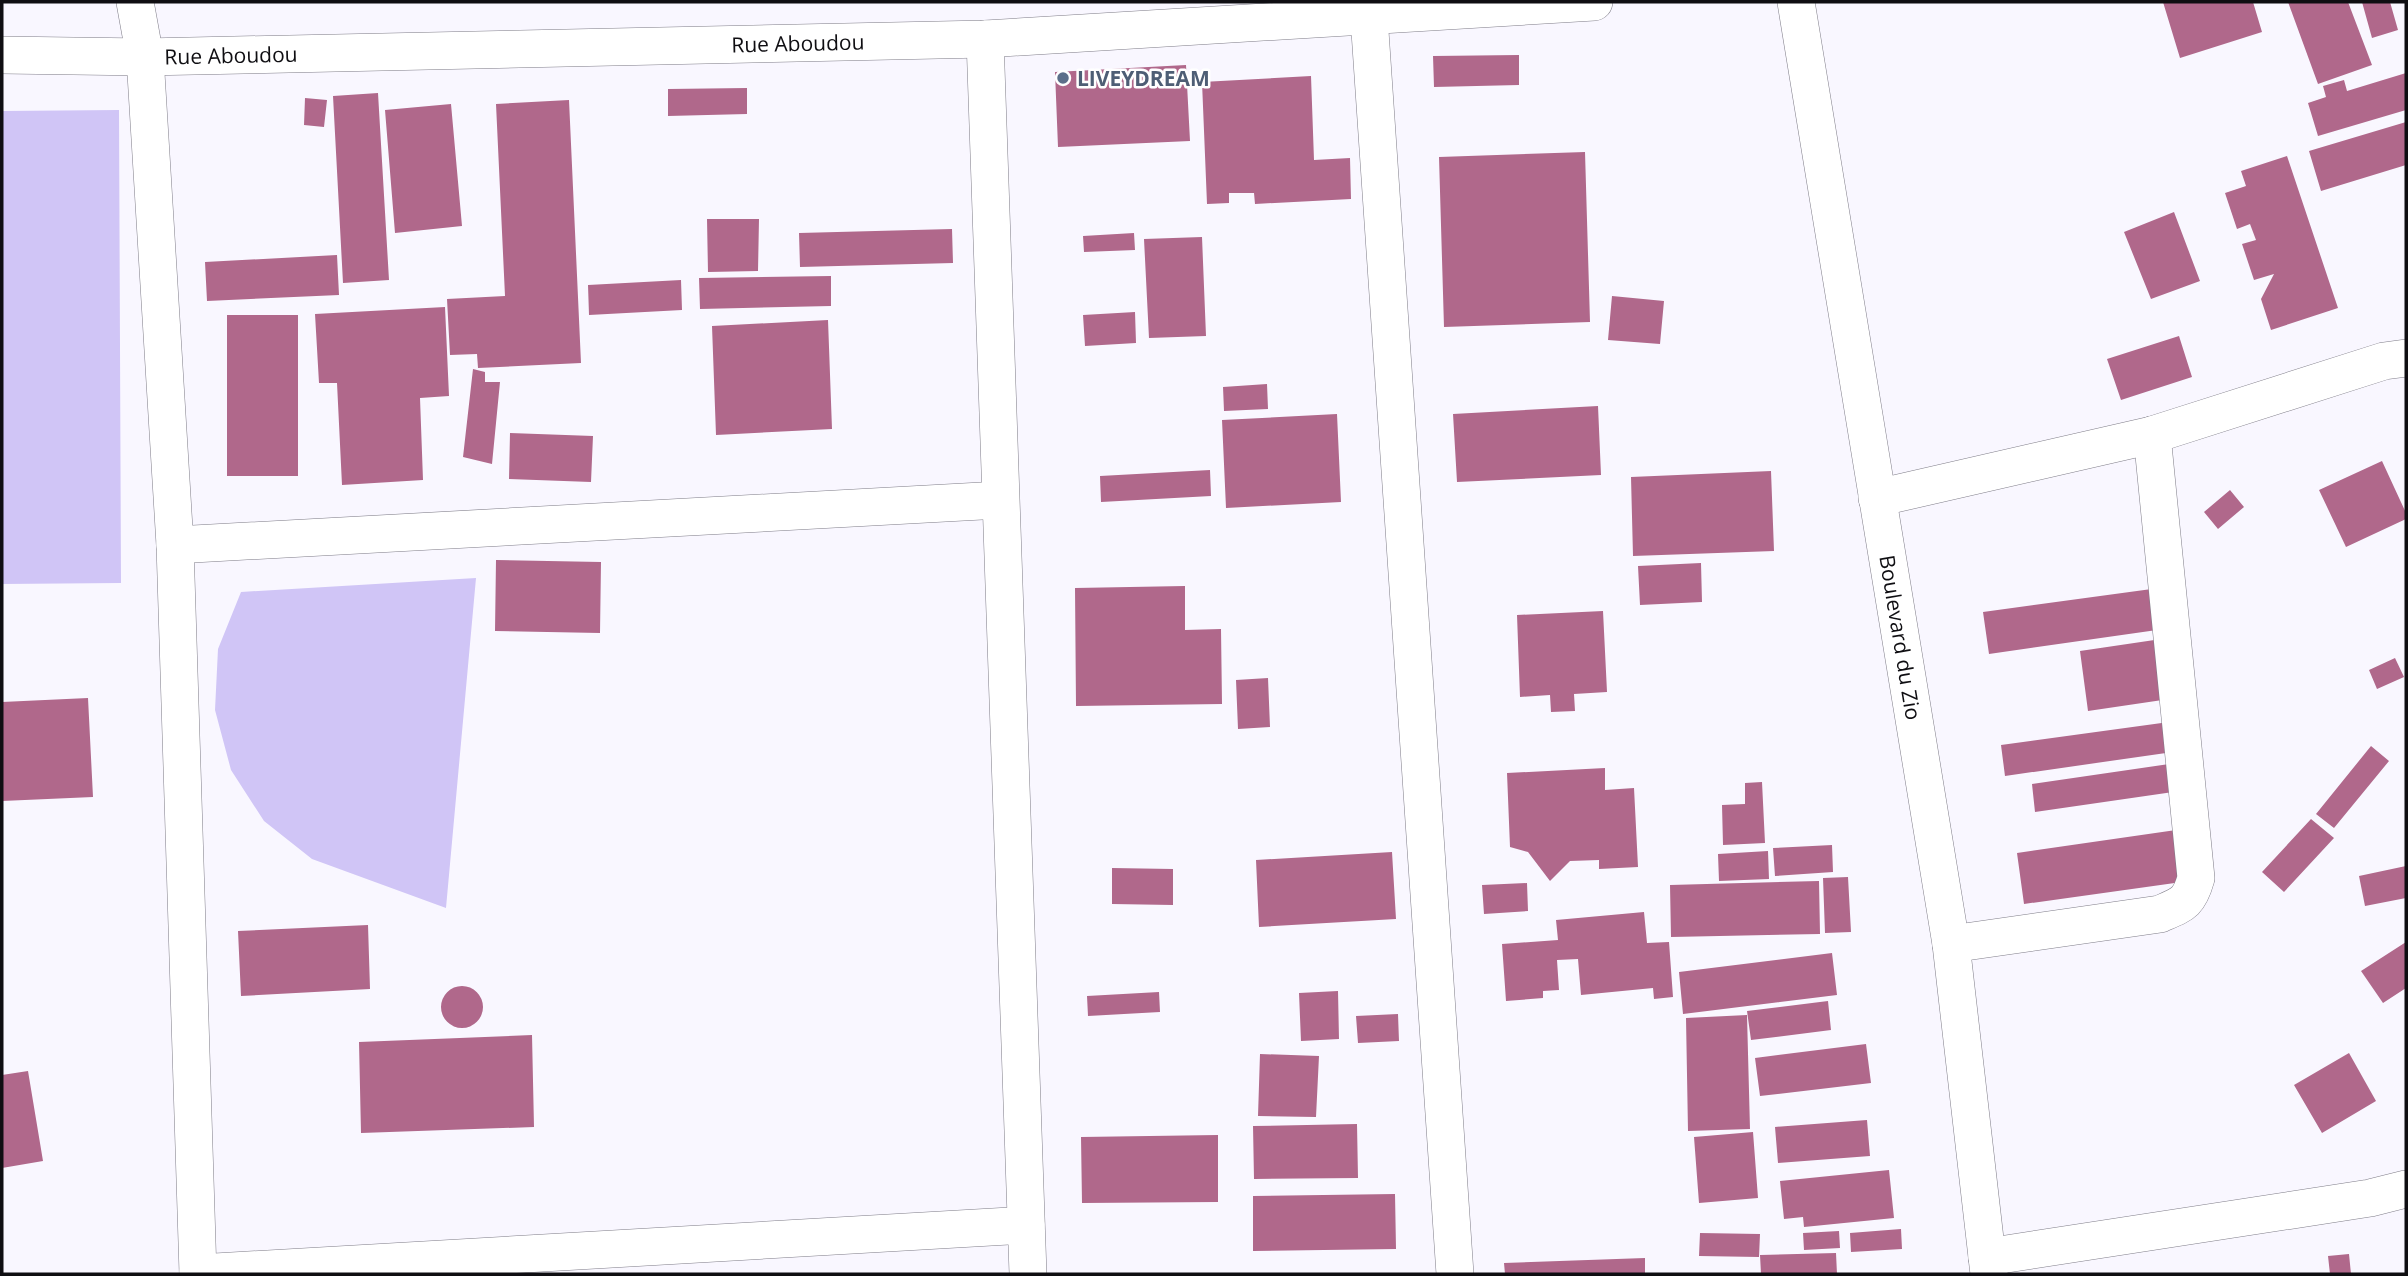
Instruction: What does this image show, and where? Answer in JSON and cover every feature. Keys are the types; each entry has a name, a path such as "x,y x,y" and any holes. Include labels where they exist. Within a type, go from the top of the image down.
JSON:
{"street":[{"path":"135,2 145,57 174,545 198,1273 1026,1224"},
{"name":"Rue Aboudou","path":"2,55 145,57 985,39 1368,8 1594,2"},
{"name":"Boulevard du Zio","path":"1796,2 1951,944 1988,1266"},
{"path":"1368,8 1455,1274"},
{"path":"985,39 1028,1274"},
{"path":"1877,498 2152,435 2384,361 2406,358"},
{"path":"1951,944 2160,914 2179,905 2191,895 2196,878 2152,435"},
{"path":"174,545 1000,500"},
{"path":"1988,1266 2370,1198 2406,1189"}],"shaded area":[{"path":"119,110 121,583 2,584 2,111"},
{"path":"476,578 446,908 312,859 264,821 231,770 215,710 218,649 241,592"}],"building":[{"path":"2163,2 2253,2 2262,32 2180,58"},
{"path":"2288,2 2348,2 2372,65 2318,84"},
{"path":"2362,2 2390,2 2398,30 2372,38"},
{"path":"1519,55 1519,85 1434,87 1433,56"},
{"path":"1186,65 1190,141 1058,147 1055,72"},
{"path":"2406,73 2406,110 2318,136 2308,103 2326,97 2323,86 2344,80 2347,91"},
{"path":"1311,76 1314,160 1350,158 1351,199 1255,204 1254,193 1229,193 1229,203 1207,204 1202,82"},
{"path":"747,88 747,114 668,116 668,89"},
{"path":"378,93 389,280 343,283 333,96"},
{"path":"305,98 327,100 324,127 304,125"},
{"path":"569,100 581,363 478,368 477,354 450,355 447,299 505,296 496,104"},
{"path":"451,104 462,226 395,233 385,110"},
{"path":"2406,122 2406,165 2321,191 2309,151"},
{"path":"1585,152 1590,322 1444,327 1439,157"},
{"path":"2287,156 2338,308 2271,330 2261,299 2274,274 2254,280 2242,244 2256,240 2250,224 2237,229 2225,193 2246,186 2241,171"},
{"path":"2174,212 2200,281 2151,299 2124,232"},
{"path":"707,219 759,219 758,271 708,272"},
{"path":"952,229 953,263 800,267 799,233"},
{"path":"1134,233 1135,250 1084,252 1083,236"},
{"path":"1202,237 1206,336 1149,338 1144,239"},
{"path":"337,255 339,295 207,301 205,262"},
{"path":"831,276 831,306 700,309 699,278"},
{"path":"681,280 682,310 589,315 588,285"},
{"path":"1612,296 1664,301 1660,344 1608,340"},
{"path":"445,307 449,396 420,398 423,480 342,485 337,383 319,383 315,314"},
{"path":"1135,312 1136,343 1085,346 1083,315"},
{"path":"227,315 298,315 298,476 227,476"},
{"path":"828,320 832,429 716,435 712,326"},
{"path":"2179,336 2192,377 2121,400 2107,359"},
{"path":"473,369 485,372 485,382 500,382 492,464 463,457"},
{"path":"1267,384 1268,409 1224,411 1223,387"},
{"path":"1598,406 1601,475 1457,482 1453,414"},
{"path":"1337,414 1341,502 1226,508 1222,420"},
{"path":"510,433 593,436 591,482 509,479"},
{"path":"2382,461 2406,513 2406,519 2346,547 2319,490"},
{"path":"1210,470 1211,496 1101,502 1100,476"},
{"path":"1771,471 1774,551 1633,556 1631,477"},
{"path":"2230,490 2244,507 2218,529 2204,512"},
{"path":"496,560 601,562 600,633 495,631"},
{"path":"1701,563 1702,602 1640,605 1638,566"},
{"path":"1185,586 1185,630 1221,629 1222,704 1076,706 1075,588"},
{"path":"2159,588 2164,629 1989,654 1983,612"},
{"path":"1603,611 1607,692 1574,694 1575,711 1551,712 1550,695 1520,697 1517,615"},
{"path":"2168,638 2176,698 2088,711 2080,651"},
{"path":"2395,658 2404,677 2377,689 2369,670"},
{"path":"1268,678 1270,727 1238,729 1236,680"},
{"path":"88,698 93,797 2,801 2,702"},
{"path":"2169,722 2173,752 2005,776 2001,745"},
{"path":"2371,746 2389,761 2334,828 2316,814"},
{"path":"2176,763 2180,791 2035,812 2032,784"},
{"path":"1605,768 1605,790 1634,788 1638,867 1599,869 1599,860 1570,861 1550,881 1528,852 1510,847 1507,773"},
{"path":"1762,782 1765,843 1723,845 1722,805 1745,804 1745,783"},
{"path":"2311,819 2334,838 2284,892 2262,872"},
{"path":"2183,829 2189,881 2024,904 2017,853"},
{"path":"1832,845 1833,872 1775,876 1773,848"},
{"path":"1768,851 1769,879 1719,881 1718,854"},
{"path":"1392,852 1396,919 1259,927 1256,860"},
{"path":"2406,866 2406,898 2365,906 2359,876"},
{"path":"1112,868 1173,869 1173,905 1112,904"},
{"path":"1848,877 1851,932 1825,933 1823,878"},
{"path":"1819,881 1820,934 1671,937 1670,885"},
{"path":"1527,883 1528,911 1484,914 1482,885"},
{"path":"1644,912 1647,943 1669,942 1673,997 1654,999 1653,988 1581,995 1578,959 1557,960 1559,990 1543,991 1543,998 1506,1001 1502,944 1558,940 1556,920"},
{"path":"368,925 370,989 241,996 238,931"},
{"path":"2406,942 2406,988 2383,1003 2361,971"},
{"path":"1832,953 1837,995 1683,1014 1679,972"},
{"path":"462,986 477,992 483,1007 477,1022 462,1028 447,1022 441,1007 447,992"},
{"path":"1338,991 1339,1039 1301,1041 1299,993"},
{"path":"1159,992 1160,1012 1088,1016 1087,996"},
{"path":"1828,1001 1831,1030 1751,1040 1747,1011"},
{"path":"1398,1014 1399,1041 1358,1043 1356,1016"},
{"path":"1747,1015 1750,1129 1688,1131 1686,1018"},
{"path":"532,1035 534,1127 361,1133 359,1042"},
{"path":"1866,1044 1871,1083 1760,1096 1755,1058"},
{"path":"2349,1053 2376,1101 2322,1133 2294,1085"},
{"path":"1260,1054 1319,1056 1316,1117 1258,1116"},
{"path":"28,1071 43,1161 2,1168 2,1075"},
{"path":"1867,1120 1870,1156 1778,1163 1775,1127"},
{"path":"1357,1124 1358,1178 1254,1179 1253,1126"},
{"path":"1753,1132 1758,1198 1699,1203 1694,1137"},
{"path":"1218,1135 1218,1202 1082,1203 1081,1137"},
{"path":"1889,1170 1894,1218 1804,1227 1803,1217 1784,1219 1780,1181"},
{"path":"1395,1194 1396,1249 1253,1251 1253,1196"},
{"path":"1901,1229 1902,1249 1851,1252 1850,1233"},
{"path":"1839,1231 1840,1248 1804,1250 1803,1233"},
{"path":"1700,1233 1760,1234 1759,1257 1699,1256"},
{"path":"1836,1253 1837,1274 1761,1274 1760,1255"},
{"path":"2349,1254 2351,1274 2330,1274 2328,1256"},
{"path":"1645,1258 1645,1274 1505,1274 1504,1263"}],"place":[{"name":"LIVEYDREAM","path":"1063,78"}]}
